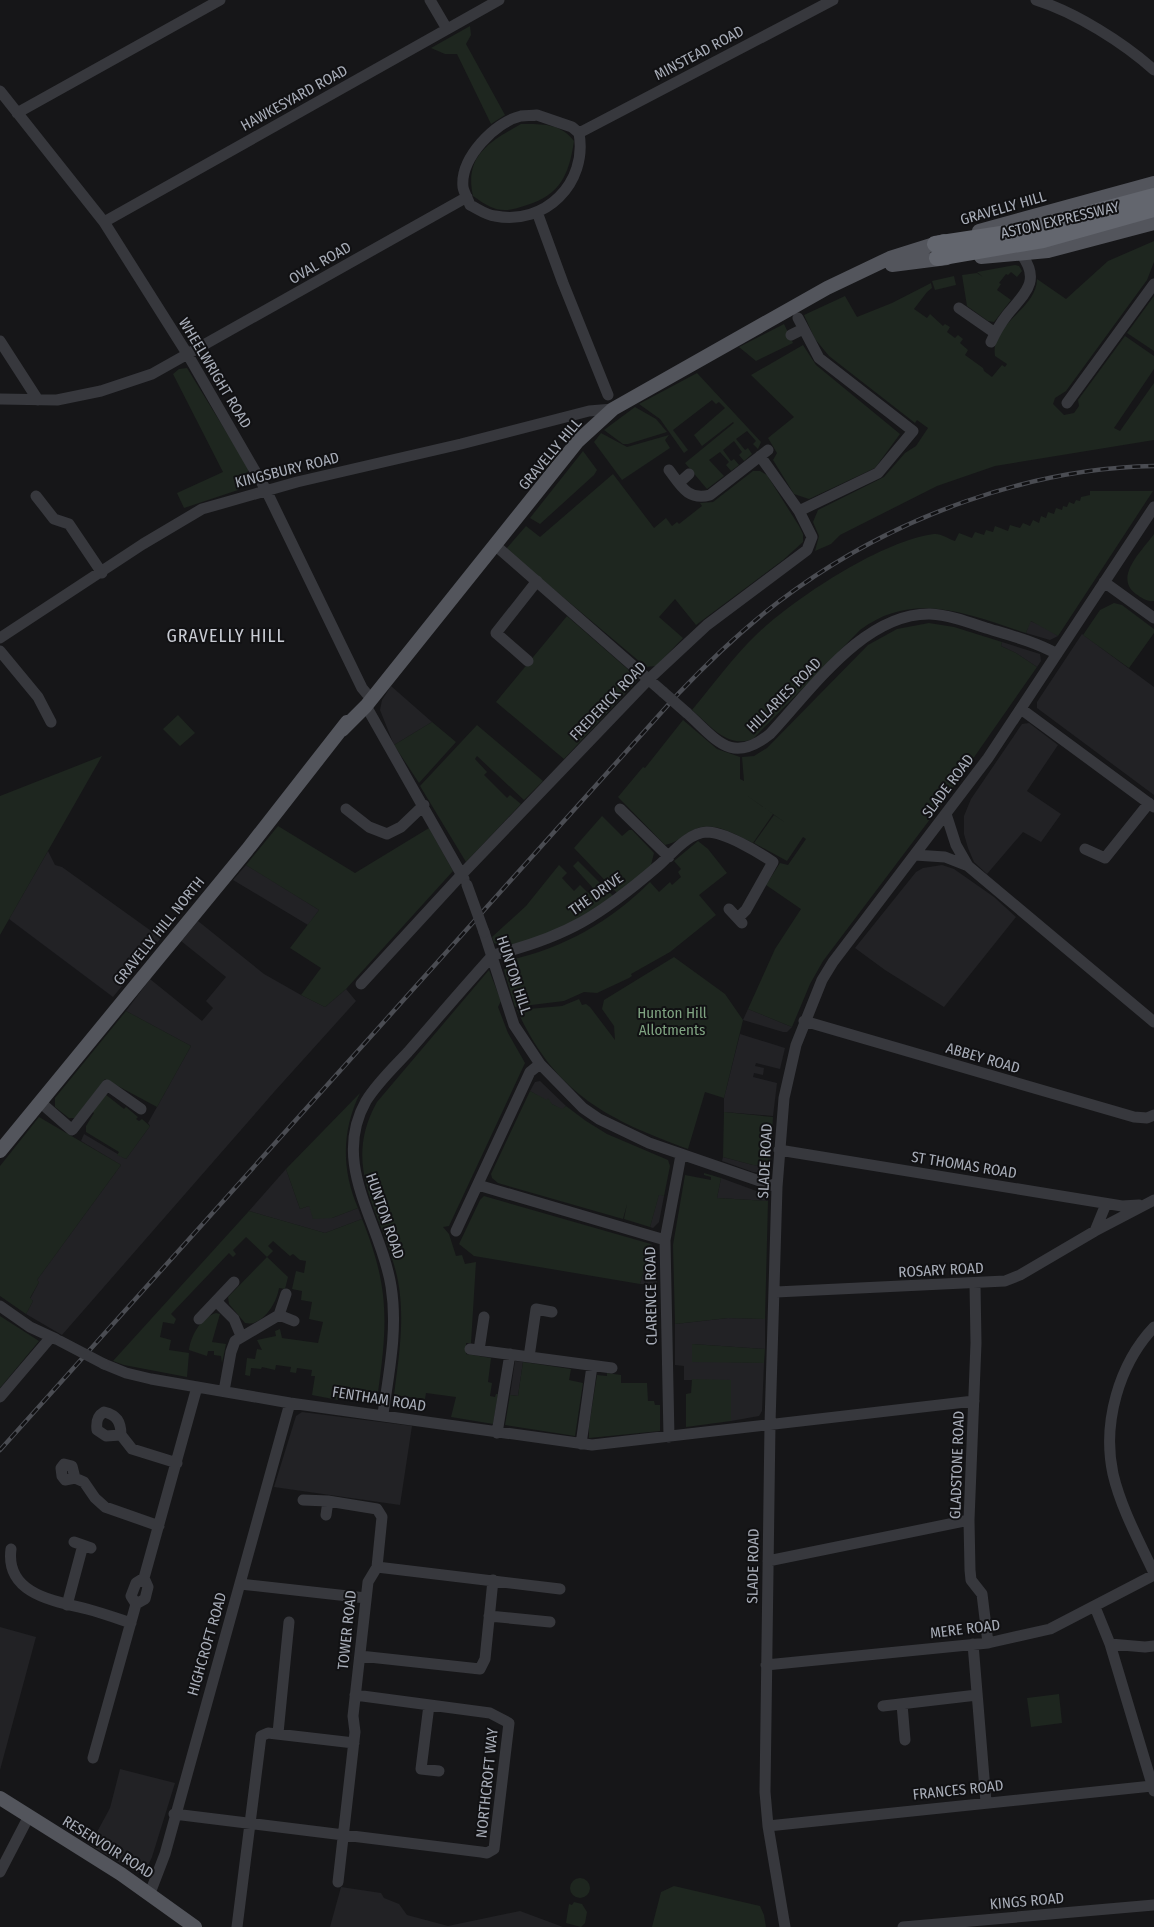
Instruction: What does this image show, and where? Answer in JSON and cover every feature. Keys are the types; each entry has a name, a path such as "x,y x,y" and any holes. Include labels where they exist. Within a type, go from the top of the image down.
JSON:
{"highway":[{"name":"ASTON EXPRESSWAY","path":"936,251 1027,230 1154,196"},
{"name":"ASTON EXPRESSWAY","path":"936,251 1043,240 1154,209"}],"main road":[{"name":"GRAVELLY HILL","path":"367,700 378,682 390,674 578,441 613,409 827,288 890,258 936,251 1154,183"},
{"name":"GRAVELLY HILL","path":"936,251 1021,254 1048,251 1154,223"},
{"name":"GRAVELLY HILL NORTH","path":"2,1144 40,1102 342,730 351,714 367,700"},
{"name":"RESERVOIR ROAD","path":"0,1798 150,1893 195,1927"}],"street":[{"path":"17,113 220,0"},
{"path":"430,0 447,29"},
{"name":"HAWKESYARD ROAD","path":"104,222 499,0"},
{"name":"MINSTEAD ROAD","path":"579,133 612,118 833,0"},
{"path":"1036,0 1078,19 1118,43 1154,70"},
{"name":"WHEELWRIGHT ROAD","path":"0,91 64,169 104,222 188,355 266,490 367,700"},
{"path":"521,116 537,116 572,127 579,133 581,156 579,168 562,194 537,212 520,217 493,216 470,205 467,197 463,188 469,158 480,142 510,121 521,116"},
{"name":"OVAL ROAD","path":"0,399 38,400 66,398 129,382 152,374 467,197"},
{"path":"537,212 608,394"},
{"path":"959,308 993,338 1030,286 1029,268 1021,254"},
{"path":"1066,403 1154,284"},
{"path":"669,470 694,497 710,495 764,453 799,511 878,473 904,444 912,431 825,364 815,352 798,318"},
{"path":"790,335 803,329"},
{"path":"0,341 38,400"},
{"name":"KINGSBURY ROAD","path":"0,638 193,513 223,501 589,411 613,409"},
{"path":"679,483 689,474"},
{"path":"36,496 54,519 69,524 102,572"},
{"name":"SLADE ROAD","path":"785,1927 768,1826 765,1792 766,1665 770,1424 776,1292 779,1150 784,1098 796,1045 804,1021 829,968 946,814 1021,709 1154,507"},
{"name":"FREDERICK ROAD","path":"361,984 465,880 649,679 707,625 803,555 811,544 812,537 799,511"},
{"name":"HILLARIES ROAD","path":"494,545 722,744 730,748 754,746 770,734 861,639 888,622 920,615 949,617 1032,643 1057,654"},
{"path":"528,661 496,633 537,581"},
{"path":"1104,582 1154,618"},
{"path":"0,651 38,697 51,722"},
{"name":"HUNTON HILL","path":"367,700 465,880 493,955 514,1025 540,1064 561,1088 599,1119 624,1133 681,1155 778,1188"},
{"path":"1021,709 1151,805 1105,858 1085,849"},
{"path":"346,808 369,827 387,834 401,827 424,805"},
{"path":"620,809 626,822 669,857"},
{"path":"946,814 956,846 968,866"},
{"name":"THE DRIVE","path":"493,955 534,945 576,927 633,888 689,838 702,833 719,834 773,862 740,920 729,909"},
{"path":"915,855 945,857 968,866 1154,1022"},
{"name":"HUNTON ROAD","path":"382,1414 394,1339 393,1301 388,1271 356,1183 353,1158 355,1132 362,1110 372,1092 493,955"},
{"name":"ABBEY ROAD","path":"804,1021 1134,1117 1147,1118 1154,1115"},
{"path":"456,1231 530,1072 540,1064"},
{"path":"40,1102 72,1130 107,1085 141,1109"},
{"name":"ST THOMAS ROAD","path":"779,1150 1106,1204 1122,1206 1149,1203"},
{"name":"CLARENCE ROAD","path":"669,1437 665,1240 681,1155"},
{"path":"478,1185 665,1240"},
{"name":"ROSARY ROAD","path":"776,1292 975,1284 1005,1281 1020,1275 1095,1231 1149,1203"},
{"path":"1095,1231 1106,1204"},
{"path":"198,1319 234,1282"},
{"name":"GLADSTONE ROAD","path":"975,1284 974,1401 969,1520 971,1580 982,1594 988,1644"},
{"path":"224,1391 232,1346 242,1336 279,1315 286,1294"},
{"path":"216,1301 234,1319 242,1336"},
{"name":"FENTHAM ROAD","path":"0,1306 30,1327 126,1373 290,1403 382,1414 497,1433 581,1444 605,1445 974,1401"},
{"path":"529,1357 536,1309 552,1312"},
{"path":"279,1315 294,1321"},
{"path":"484,1317 474,1350 612,1368"},
{"path":"1154,1327 1131,1355 1118,1391 1110,1434 1113,1473 1125,1510 1154,1574"},
{"path":"0,1397 56,1339"},
{"path":"497,1433 510,1354"},
{"path":"581,1444 592,1366"},
{"path":"93,1758 136,1604 131,1596 136,1583 144,1578 197,1387"},
{"name":"HIGHCROFT ROAD","path":"150,1893 159,1872 290,1403"},
{"path":"121,1435 132,1449 177,1463"},
{"path":"75,1478 84,1482 95,1498 105,1507 159,1526"},
{"path":"304,1500 328,1501 326,1515"},
{"name":"TOWER ROAD","path":"328,1501 373,1507 380,1513 382,1518 377,1567 368,1582 366,1598 353,1716 354,1742 338,1882"},
{"path":"768,1561 969,1520"},
{"path":"67,1605 83,1545"},
{"path":"11,1549 5,1562 23,1586 52,1602 131,1623"},
{"path":"377,1567 560,1588"},
{"name":"MERE ROAD","path":"766,1665 988,1644 1050,1629 1095,1607 1154,1574"},
{"path":"360,1656 480,1669 485,1659 493,1580"},
{"path":"240,1584 366,1598"},
{"path":"1095,1607 1110,1644 1153,1788"},
{"path":"489,1616 550,1622"},
{"path":"278,1733 289,1622"},
{"path":"973,1644 986,1802"},
{"path":"1110,1644 1144,1648 1154,1646"},
{"name":"NORTHCROFT WAY","path":"343,1834 487,1853 494,1849 509,1723 490,1713 355,1695"},
{"path":"884,1706 977,1695"},
{"path":"902,1704 905,1740"},
{"path":"429,1705 421,1769 439,1771"},
{"path":"237,1927 258,1744 261,1736 268,1733 278,1733 354,1742"},
{"name":"FRANCES ROAD","path":"768,1826 986,1802 1153,1788"},
{"path":"174,1814 343,1834"},
{"path":"0,1872 29,1816"},
{"name":"KINGS ROAD","path":"903,1927 1154,1905"}],"shaded area":[{"path":"1030,621 1045,627 1058,636 1050,640 1026,633"},
{"path":"1082,634 1154,687 1154,795 1037,708 1037,702"},
{"path":"1002,642 1040,654 1041,661 1037,667 1016,653 1001,646"},
{"path":"391,686 432,722 394,745 380,710 382,700"},
{"path":"1029,723 1058,745 1027,791 1061,814 1041,842 1023,832 987,874 974,862 968,848 964,834 964,816 971,799 1022,724"},
{"path":"48,851 55,865 62,867 161,938 113,997 9,919"},
{"path":"246,865 319,910 308,925 233,880"},
{"path":"942,865 954,869 994,897 1016,917 944,1007 885,970 855,948 916,872 923,868"},
{"path":"198,921 264,974 301,995 325,1007 346,989 356,1001 62,1335 26,1314 33,1301 30,1299 39,1282 37,1280 121,1165 81,1141 84,1134 126,1159 150,1126 148,1123 191,1046 126,1011 150,979 202,1021 213,1008 206,1001 226,977 181,941"},
{"path":"748,1009 792,1027 787,1032 783,1032 743,1020"},
{"path":"740,1034 785,1048 780,1069 756,1063 755,1066 764,1068 763,1075 754,1073 753,1077 777,1083 773,1116 724,1112 724,1098"},
{"path":"540,1081 566,1106 562,1110 530,1091 535,1082"},
{"path":"723,1157 753,1165 770,1166 765,1173 753,1172 722,1161"},
{"path":"286,1169 300,1209 309,1206 332,1218 358,1208 362,1219 325,1233 249,1211"},
{"path":"721,1178 765,1194 768,1201 717,1198"},
{"path":"659,1194 664,1196 659,1222 653,1228 650,1227"},
{"path":"651,1244 656,1250 657,1285 640,1284"},
{"path":"728,1318 765,1319 765,1349 692,1344 692,1361 764,1363 762,1411 759,1416 731,1421 730,1380 684,1380 684,1366 675,1365 675,1324"},
{"path":"515,1361 523,1362 518,1396 510,1395"},
{"path":"302,1412 412,1426 400,1505 274,1487 296,1416"},
{"path":"0,1627 36,1637 0,1770"},
{"path":"120,1769 175,1783 152,1857 146,1870 137,1873 90,1845 110,1808"},
{"path":"341,1887 381,1893 384,1898 399,1904 407,1915 448,1926 520,1911 563,1927 330,1927"}],"green space":[{"path":"470,26 471,35 466,44 505,115 491,124 457,54 445,54 431,48"},
{"path":"521,124 550,126 563,131 574,141 572,153 566,174 548,196 511,210 498,210 473,196 472,170 476,160 489,144"},
{"path":"1154,241 1154,262 1147,280 1066,391 1055,398 1053,404 1064,415 1074,413 1079,406 1078,400 1125,336 1154,356 1154,369 1114,428 1120,431 1154,383 1154,440 995,466 937,486 840,535 831,544 815,551 819,536 813,522 818,510 884,477 905,453 916,446 928,428 917,420 915,423 829,356 815,339 804,315 845,296 857,317 892,303 931,283 932,288 914,309 927,318 930,314 943,326 945,324 950,327 947,332 955,338 958,335 963,339 960,343 968,350 965,355 992,377 1002,365 1005,367 1007,364 995,356 995,345 999,335 1030,299 1035,290 1037,279 1066,299 1108,261"},
{"path":"1015,265 1019,266 1022,271 1017,277 1011,272 1008,275 1006,274 999,283 1001,284 997,290 1011,300 994,322 988,321 967,306 962,275 977,273 983,277 977,272"},
{"path":"954,276 956,285 935,290 932,281"},
{"path":"1154,296 1154,351 1127,333"},
{"path":"784,324 793,343 756,361 739,347"},
{"path":"803,345 816,365 900,434 875,468 809,499 794,494 773,460 777,453 768,438 794,417 751,375"},
{"path":"187,368 249,469 238,490 184,508 177,493 223,472 173,374 179,369"},
{"path":"697,373 761,442 758,449 753,444 756,441 747,431 736,439 745,450 748,448 752,454 744,461 739,455 742,452 734,441 723,450 731,461 734,459 739,465 731,471 726,465 729,462 720,452 709,460 724,476 707,489 685,463 734,423 702,446 694,435 725,408 719,402 716,404 712,400 673,430 688,450 684,453 660,419 639,404"},
{"path":"635,407 656,419 667,432 623,444 604,430"},
{"path":"601,433 627,447 669,435 665,440 670,448 622,480 594,442"},
{"path":"583,451 597,470 594,475 540,524 530,518"},
{"path":"753,471 760,471 767,475 799,526 803,534 803,542 783,560 696,625 675,599 659,617 683,638 656,666 646,667 506,549 526,526 540,537 613,474 654,528 666,518 672,526 677,522 679,524 702,506 700,503 713,502"},
{"path":"1090,491 1153,491 1058,636 1031,621 1026,633 963,613 942,609 921,608 901,611 880,618 860,630 753,739 735,741 727,738 712,728 692,710 740,652 773,620 816,588 865,559 913,539 934,534 942,535 955,541 959,533 972,538 975,532 984,535 986,530 993,532 995,526 1008,531 1010,525 1020,528 1023,523 1030,526 1033,520 1039,523 1041,516 1046,518 1048,512 1054,514 1056,508 1062,510 1063,506 1067,507 1069,502 1074,504 1076,500 1080,501 1081,497 1090,495"},
{"path":"1154,534 1154,601 1151,601 1136,594 1127,580 1132,564"},
{"path":"1114,603 1122,605 1154,629 1154,633 1129,668 1083,635 1100,610"},
{"path":"567,616 639,679 564,759 496,702"},
{"path":"929,623 954,627 1002,642 1001,646 1016,653 1037,667 940,806 823,961 810,984 792,1027 748,1009 775,949 801,909 766,885 780,863 788,865 806,839 803,837 787,861 754,843 774,815 786,823 746,795 773,814 753,843 723,829 701,827 677,841 665,845 618,797 643,767 645,768 683,720 717,749 740,757 740,779 744,781 742,757 754,756 767,748 868,645 897,629"},
{"path":"178,715 195,733 180,746 163,729"},
{"path":"432,722 456,742 419,783 394,745"},
{"path":"477,725 543,781 524,800 477,756 475,759 487,772 484,775 507,798 510,795 521,804 466,862 420,786"},
{"path":"102,756 0,935 0,796"},
{"path":"602,816 622,836 629,830 632,830 654,853 651,865 618,894 574,848"},
{"path":"278,826 355,873 429,828 453,871 346,989 325,1007 301,995 321,968 290,948 319,910 246,865"},
{"path":"698,841 708,849 727,873 699,895 716,915 670,952 631,974 632,976 629,978 597,993 584,992 564,1001 515,1007 504,970 510,960 549,948 586,931 619,909 650,882 659,892 670,882 672,885 681,877 678,872 681,869 674,861"},
{"path":"578,861 614,897 602,906 549,934 504,947 494,943 492,937 526,906 559,865 567,873 562,878 574,891 580,885 588,893 593,888 573,866"},
{"name":"Hunton Hill Allotments","path":"674,957 725,994 743,1020 724,1098 705,1092 688,1149 659,1138 608,1114 566,1083 548,1063 532,1039 517,1010 562,1006 579,999 582,1005 586,1004 590,1007 615,1040 614,1026 602,1009 604,1000"},
{"path":"489,970 501,1001 498,1007 508,1033 525,1063 449,1226 443,1227 449,1234 456,1256 462,1255 465,1264 476,1262 471,1343 466,1343 466,1354 491,1358 488,1382 492,1383 490,1396 495,1397 498,1394 493,1424 451,1417 456,1397 426,1393 425,1399 394,1395 401,1338 400,1295 392,1257 368,1192 362,1149 366,1127 377,1102"},
{"path":"126,1011 191,1046 157,1107 105,1079 75,1118 69,1118 55,1107 55,1098"},
{"path":"530,1091 547,1100 548,1098 552,1104 562,1109 566,1106 607,1134 668,1160 670,1166 664,1196 659,1195 650,1227 624,1219 627,1204 623,1219 498,1183 492,1178 491,1174"},
{"path":"360,1093 350,1121 346,1150 349,1179 358,1208 332,1218 313,1219 309,1206 300,1209 286,1169"},
{"path":"105,1094 124,1109 126,1107 138,1117 136,1119 139,1121 142,1119 150,1126 126,1159 117,1155 119,1152 86,1132 86,1126 94,1113 92,1111"},
{"path":"724,1112 773,1117 770,1166 753,1165 723,1157"},
{"path":"39,1117 121,1165 37,1280 39,1282 30,1298 33,1301 26,1314 0,1296 0,1166"},
{"path":"704,1173 721,1178 717,1198 768,1201 765,1319 728,1318 675,1324 673,1245 685,1175 711,1180 711,1177 704,1175"},
{"path":"484,1196 651,1244 640,1284 474,1256 459,1244 480,1200"},
{"path":"249,1211 325,1233 362,1219 377,1264 384,1304 384,1344 378,1392 340,1387 338,1400 312,1395 315,1376 311,1376 312,1370 297,1368 296,1373 290,1372 291,1367 276,1365 275,1370 262,1367 261,1369 251,1368 250,1376 245,1375 247,1358 255,1359 257,1349 262,1350 257,1340 276,1336 275,1331 280,1329 282,1338 318,1343 323,1322 309,1319 312,1302 301,1300 302,1291 292,1289 296,1271 304,1273 306,1261 300,1260 293,1254 290,1256 273,1241 268,1246 273,1251 267,1257 246,1237 233,1250 236,1254 233,1257 229,1253 171,1314 176,1319 174,1324 163,1322 160,1337 171,1340 169,1350 189,1353 187,1377 124,1365 113,1361"},
{"path":"267,1257 288,1277 285,1289 279,1288 272,1307 263,1318 251,1323 245,1323 229,1304 228,1297"},
{"path":"220,1314 212,1342 226,1344 222,1363 221,1356 214,1355 214,1351 208,1351 207,1356 189,1350 197,1328 210,1315"},
{"path":"0,1316 39,1341 0,1388"},
{"path":"692,1344 765,1349 764,1363 692,1362"},
{"path":"523,1362 571,1369 569,1380 583,1383 575,1436 505,1425 510,1395 518,1396"},
{"path":"607,1373 621,1375 621,1383 647,1383 648,1401 654,1401 655,1405 660,1405 660,1431 589,1438 589,1426 597,1375 607,1376"},
{"path":"692,1379 731,1380 731,1421 686,1427 686,1394 691,1393"},
{"path":"1059,1694 1062,1723 1031,1727 1027,1698"},
{"path":"576,1878 584,1878 590,1884 590,1892 584,1898 576,1898 570,1892 570,1884"},
{"path":"674,1886 760,1906 766,1927 652,1927 661,1892"},
{"path":"574,1902 582,1904 587,1912 585,1923 581,1927 566,1923 569,1904 572,1905"}],"railway":[{"path":"0,1450 677,695 719,652 749,626 796,589 835,563 921,519 966,501 1012,487 1060,476 1107,469 1154,466"}],"district":[{"name":"GRAVELLY HILL","path":"226,636"}]}
